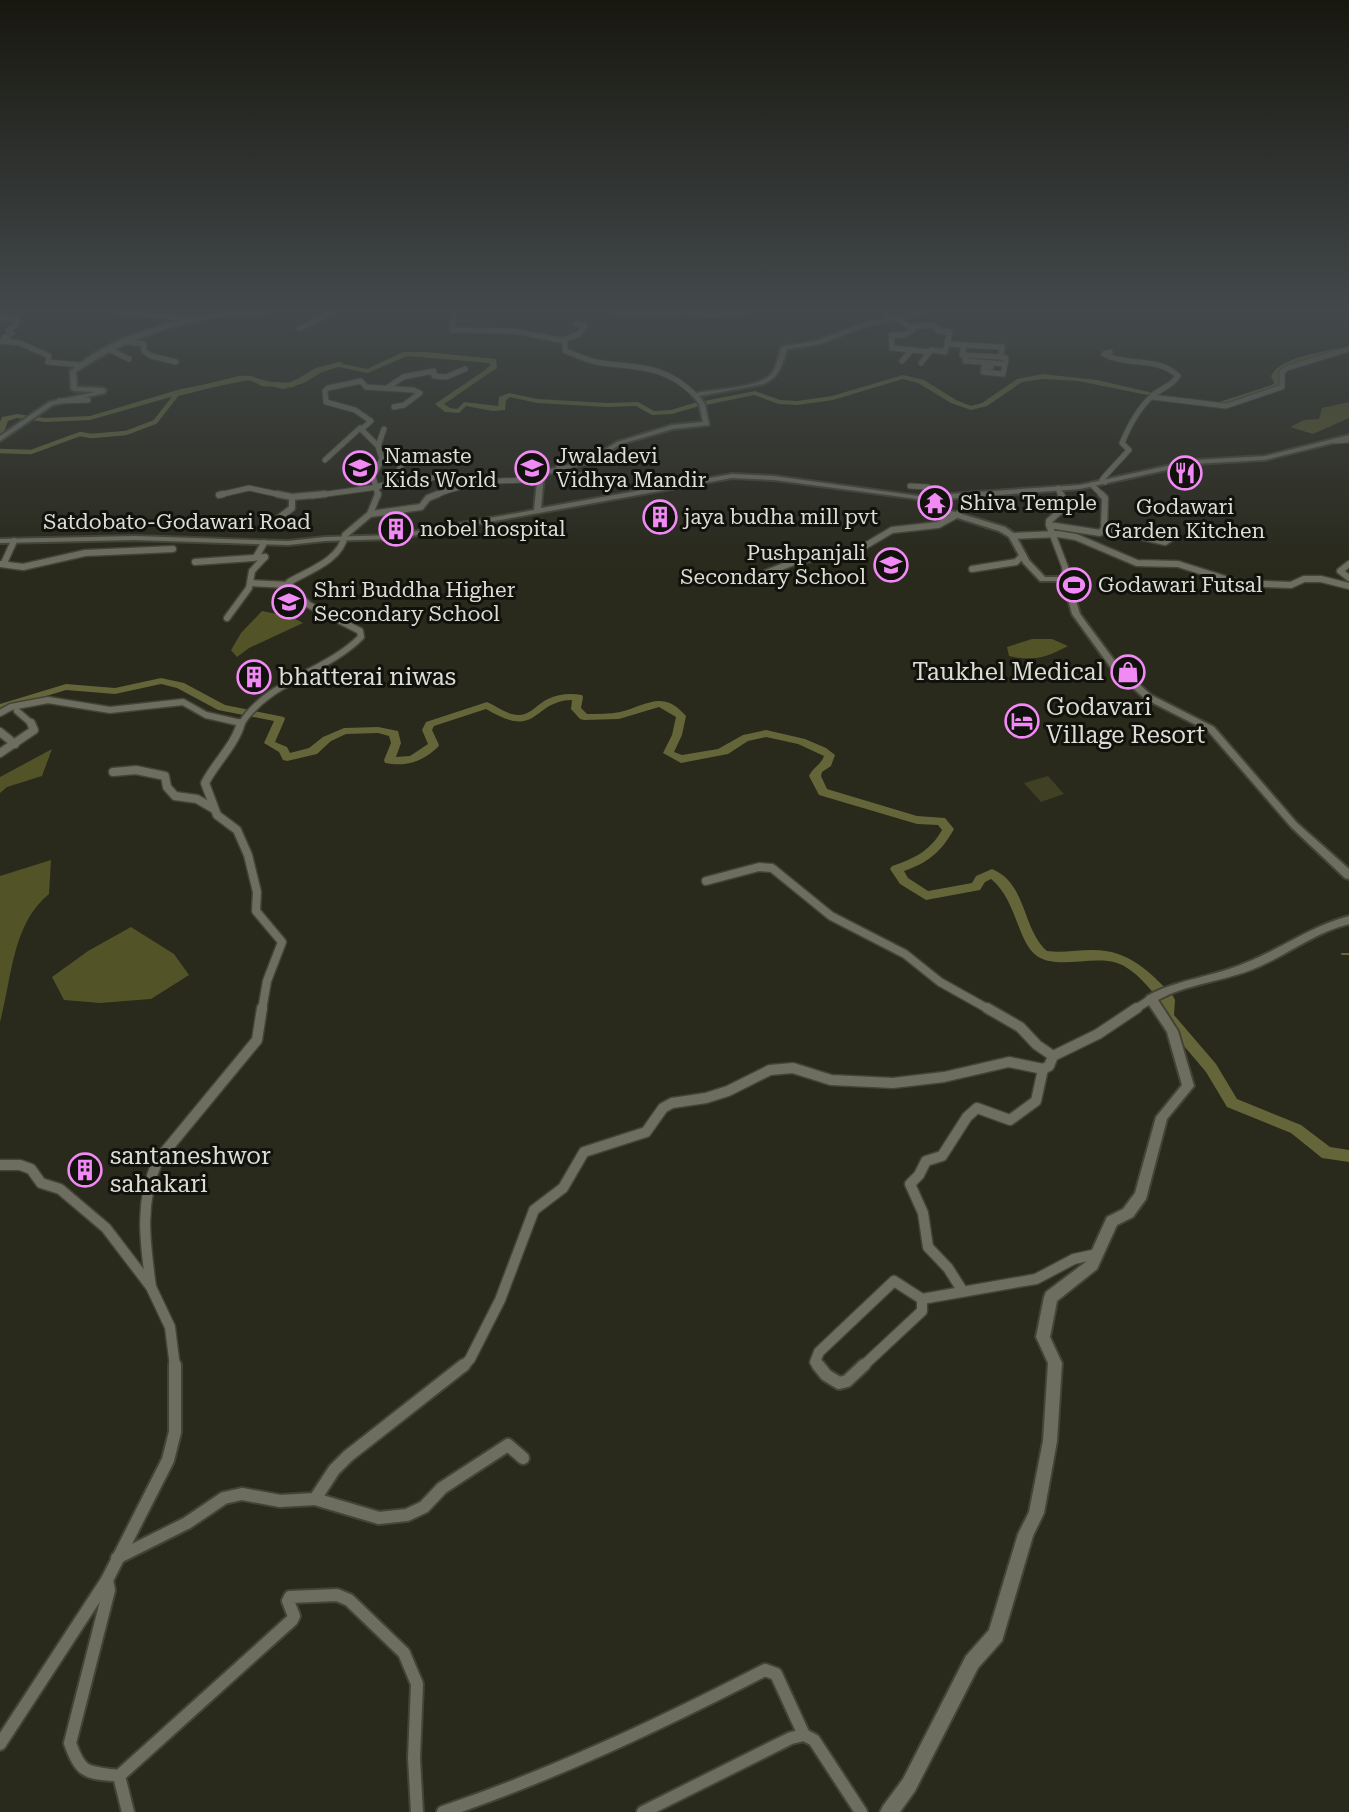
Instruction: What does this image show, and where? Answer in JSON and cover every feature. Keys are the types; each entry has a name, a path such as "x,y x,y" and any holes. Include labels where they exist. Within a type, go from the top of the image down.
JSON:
{"street":[{"path":"0,439 59,401 79,397"},
{"path":"325,460 353,431 362,429 370,421 355,410 326,402 326,397"},
{"path":"394,407 404,405 414,397"},
{"path":"370,514 421,507 428,498 477,482 503,482 541,474 559,467 590,461 619,443 672,427 707,424 702,404 696,397"},
{"path":"1105,482 1102,480 1106,473 1122,460 1129,450 1122,443 1133,416 1152,397 1220,406 1237,404 1250,397"},
{"path":"59,401 88,400"},
{"path":"289,585 289,582 311,567 337,555 343,547 344,538 370,514 378,499 378,486 373,476 382,459 378,446 362,429"},
{"path":"378,446 384,429"},
{"name":"Satdobato-Godawari Road","path":"0,541 181,538 264,543 407,535 732,476 757,476 929,498 1092,485 1194,462 1265,458 1349,439"},
{"path":"382,459 403,462 399,470"},
{"path":"559,467 564,477 580,475"},
{"path":"537,512 541,474"},
{"path":"219,495 249,488 292,497 437,477 444,482 446,491"},
{"path":"1049,525 1098,534 1104,528 1105,498 1092,485"},
{"path":"910,486 928,487 932,507 995,525 1012,536 1023,555 1043,579 1066,579"},
{"path":"1058,488 1066,506 1049,521 1049,525 1065,567 1076,614 1114,666 1148,697 1211,729 1294,825 1349,875"},
{"path":"279,518 292,508 292,497"},
{"path":"746,581 798,561 856,551 875,544 889,531 932,528 946,523 958,514"},
{"path":"1104,528 1139,537 1156,537 1165,542 1171,537 1171,533"},
{"path":"1012,536 1052,534 1076,537 1137,563 1178,564 1238,583 1291,585 1304,579 1321,579 1349,586"},
{"path":"14,541 2,563 23,567 85,553 172,550 181,538"},
{"path":"256,557 264,543"},
{"path":"972,569 1016,562 1023,555"},
{"path":"195,562 265,557 253,571 251,583 227,618"},
{"path":"1349,564 1339,571 1349,578"},
{"path":"151,1287 142,1212 150,1175 158,1160 257,1040 267,981 282,942 256,911 254,874 241,838 237,831 221,820 205,783 215,764 238,734 241,723 275,688 344,654 361,637 360,631 306,602 289,585 251,583"},
{"path":"0,713 11,707 48,700 110,710 183,702 206,715 241,723"},
{"path":"0,753 34,730 32,724 17,712"},
{"path":"0,732 15,744"},
{"path":"113,772 136,770 165,776 167,787 175,796 197,799 215,810"},
{"path":"706,881 723,879 763,865 772,868 831,916 905,954 940,982 1020,1027 1037,1045 1053,1056"},
{"path":"316,1499 334,1470 348,1456 426,1393 459,1371 470,1359 500,1300 534,1210 563,1188 583,1152 646,1132 663,1108 672,1103 706,1098 728,1091 770,1070 804,1069 831,1080 893,1083 944,1077 1009,1062 1043,1069 1049,1066 1053,1056 1098,1034 1158,995 1249,967 1330,924 1349,920"},
{"path":"889,1812 909,1785 972,1662 996,1635 1026,1534 1036,1513 1051,1441 1055,1363 1043,1337 1051,1297 1092,1265 1112,1221 1128,1213 1141,1195 1162,1117 1188,1086 1158,995"},
{"path":"962,1290 928,1247 923,1213 910,1184 926,1161 942,1156 967,1117 976,1108 1010,1120 1036,1101 1043,1069"},
{"path":"0,1165 20,1165 31,1169 41,1184 53,1185 106,1228 151,1287 170,1327 176,1377 175,1432 169,1460 107,1580 0,1744"},
{"path":"922,1299 922,1311 847,1381 839,1383 826,1375 815,1362 819,1352 894,1281 922,1299 1036,1279 1074,1259 1097,1254"},
{"path":"117,1558 187,1523 224,1498 242,1494 280,1502 316,1499 379,1518 407,1515 424,1507 442,1488 508,1445 523,1458"},
{"path":"107,1580 109,1590 70,1743 77,1766 88,1774 119,1776 292,1620 294,1616 288,1601 290,1597 337,1595 349,1600 404,1653 417,1684 414,1758 417,1812"},
{"path":"443,1812 477,1801 626,1740 765,1670 776,1674 804,1735 814,1740 861,1812"},
{"path":"643,1812 791,1738 804,1735"},
{"path":"119,1776 128,1812"}],"shaded area":[{"path":"1349,402 1349,418 1313,434 1290,427 1304,420 1319,419 1322,408"},
{"path":"262,611 292,617 303,623 249,648 237,657 231,650 241,633"},
{"path":"1032,639 1052,639 1068,646 1040,657 1025,659 1009,656 1007,647"},
{"path":"52,749 42,776 7,787 0,793 0,777"},
{"path":"1048,776 1064,794 1041,802 1024,783"},
{"path":"51,860 49,894 27,920 20,936 0,1022 0,876"},
{"path":"131,927 174,954 189,975 151,999 100,1003 64,1000 52,977 88,951"}],"waterway":[{"path":"0,432 5,419 17,416 45,420 90,418 166,397"},
{"path":"0,451 31,452 80,434 91,436 126,433 155,422 175,397"},
{"path":"449,397 439,404 448,410 459,411 464,404 502,408 502,399 506,397"},
{"path":"516,397 537,401 638,404 652,413 672,412 737,397"},
{"path":"764,397 779,402 797,403 838,397"},
{"path":"944,397 971,408 984,405 996,397"},
{"path":"1220,403 1247,397"},
{"path":"0,707 66,687 115,691 161,681 180,685 222,708 280,719 269,743 283,750 287,757 313,751 327,739 344,731 378,730 394,733 396,743 389,760 408,760 418,757 434,745 427,730 430,724 487,705 504,715 517,719 527,718 551,701 563,697 578,697 576,709 584,717 614,716 653,704 666,705 681,716 677,735 668,753 681,759 724,751 756,734 778,735 802,741 830,755 827,763 817,770 815,776 823,792 917,820 941,821 948,829 939,844 927,855 896,869 904,881 926,896 976,887 980,879 992,873 1011,893 1032,940 1043,954 1059,957 1107,956 1128,963 1168,1000 1167,1016 1211,1068 1232,1103 1296,1129 1327,1153 1349,1156"},
{"path":"1342,954 1349,954"}],"place":[{"name":"Namaste Kids World","path":"360,468"},
{"name":"Jwaladevi Vidhya Mandir","path":"532,468"},
{"name":"Godawari Garden Kitchen","path":"1185,473"},
{"name":"Shiva Temple","path":"935,503"},
{"name":"jaya budha mill pvt","path":"660,517"},
{"name":"nobel hospital","path":"396,529"},
{"name":"Pushpanjali Secondary School","path":"891,565"},
{"name":"Godawari Futsal","path":"1074,585"},
{"name":"Shri Buddha Higher Secondary School","path":"289,602"},
{"name":"Taukhel Medical","path":"1128,672"},
{"name":"bhatterai niwas","path":"254,677"},
{"name":"Godavari Village Resort","path":"1022,721"},
{"name":"santaneshwor sahakari","path":"85,1170"}]}
